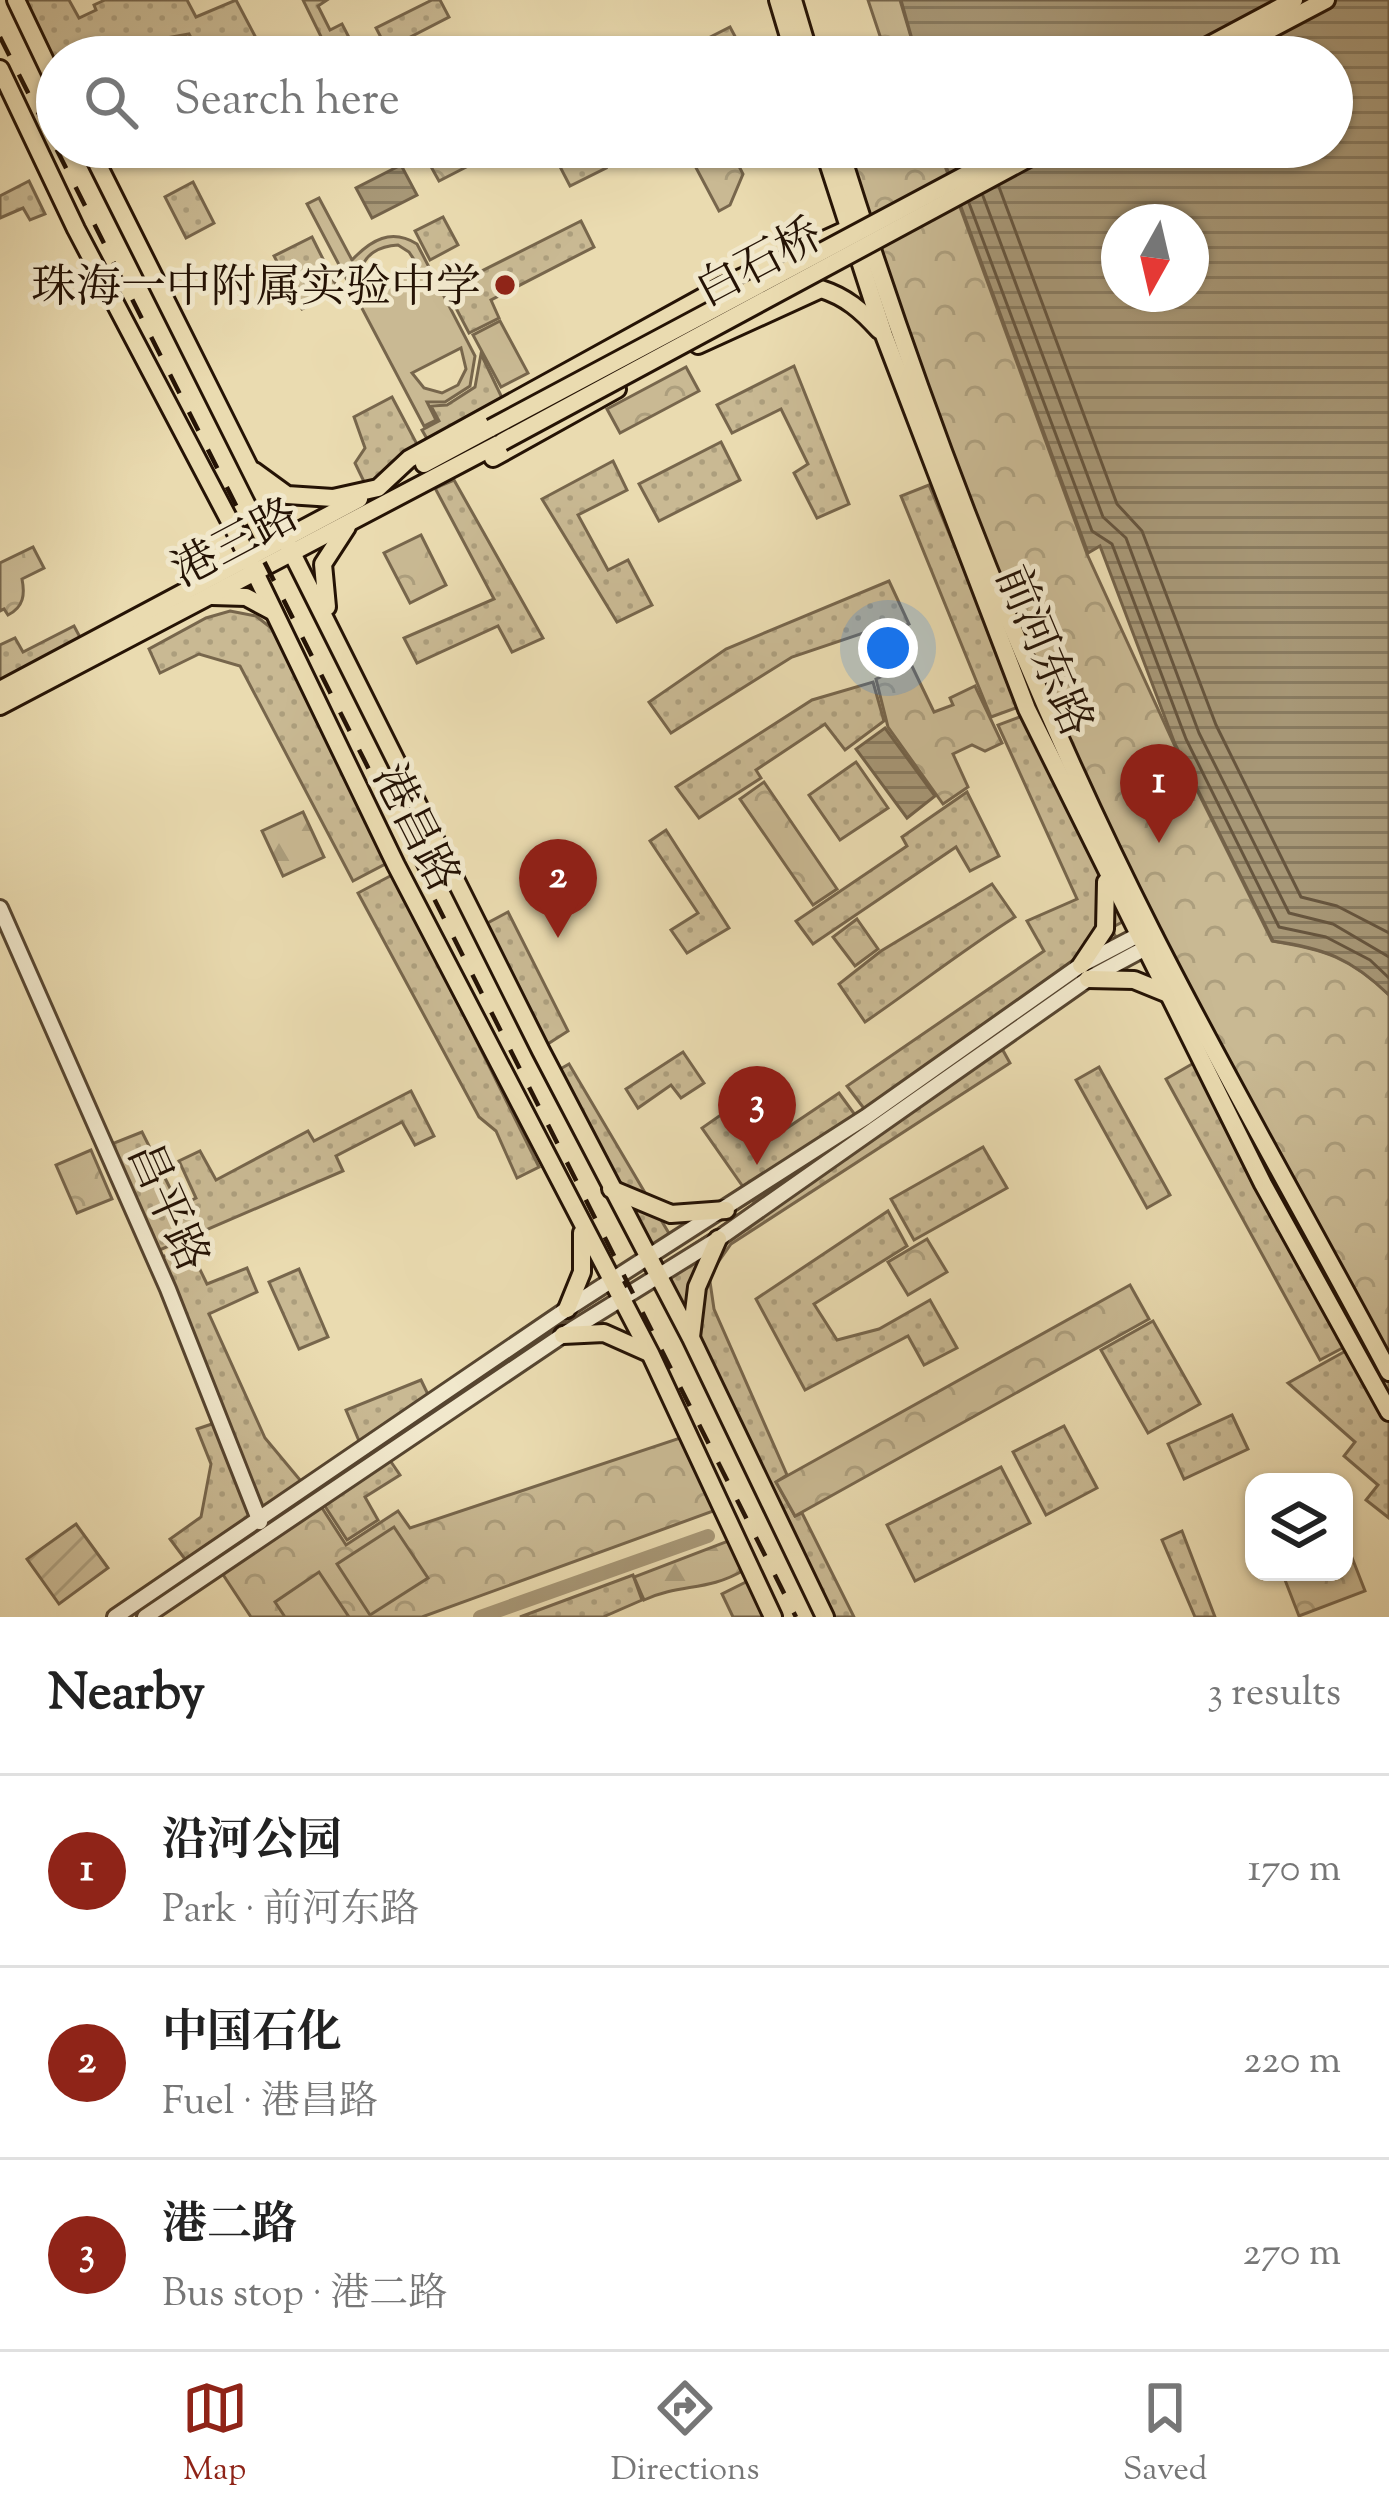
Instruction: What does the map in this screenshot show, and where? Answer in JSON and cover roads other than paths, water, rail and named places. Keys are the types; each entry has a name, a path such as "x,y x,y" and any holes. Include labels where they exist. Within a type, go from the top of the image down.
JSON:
{"main road":[{"path":"16,0 36,42"},
{"path":"778,0 789,36"},
{"path":"793,0 804,36"},
{"path":"1226,36 1294,0"},
{"path":"1258,36 1326,0"},
{"name":"港昌路","path":"0,69 36,145"},
{"name":"港昌路","path":"47,168 251,565 396,865 650,1353 773,1617"},
{"name":"港昌路","path":"99,168 610,1188 691,1338 825,1617"},
{"name":"前河东路","path":"829,168 884,334 1027,709 1105,869 1389,1372"},
{"name":"前河东路","path":"845,168 932,425 1033,679 1167,993 1263,1184 1389,1412"},
{"name":"白石桥","path":"497,435 980,168"},
{"name":"白石桥","path":"497,435 1009,168"},
{"path":"383,495 409,459 723,286 848,229"},
{"path":"250,467 287,495 310,500 383,495 473,469 698,344 821,289 859,308 884,334"},
{"path":"289,545 497,435"},
{"name":"港三路","path":"0,706 200,600 251,565 355,518 383,495"},
{"path":"332,632 323,564 355,518"},
{"path":"0,690 251,565"},
{"path":"200,600 235,595 274,613"},
{"path":"1105,869 1106,929 1084,972 1134,980 1167,993"},
{"path":"610,1188 670,1214 726,1210"},
{"path":"567,1309 582,1272 582,1226"},
{"path":"691,1338 697,1287 718,1239"},
{"path":"563,1335 604,1334 650,1353"}],"street":[{"name":"昌平路","path":"0,908 168,1289 266,1535"},
{"path":"115,1617 567,1309 726,1210 990,1031 1147,939"},
{"path":"145,1617 563,1335 718,1239 1084,972"}],"water":[{"path":"901,0 1389,0 1389,995 1336,957 1273,941 1175,744 1100,546 1088,553 947,168 1353,168 1353,36 911,36"},
{"path":"403,168 417,195 372,218 356,188"},
{"path":"885,728 935,796 907,818 856,749"}],"waterway":[{"path":"480,1617 708,1536"}],"railway":[{"path":"0,37 36,108"},
{"path":"66,168 796,1617"}],"place":[{"name":"珠海一中附属实验中学","path":"505,285"},
{"name":"沿河公园","path":"1159,843"},
{"name":"中国石化","path":"558,938"},
{"name":"港二路","path":"757,1165"}]}
